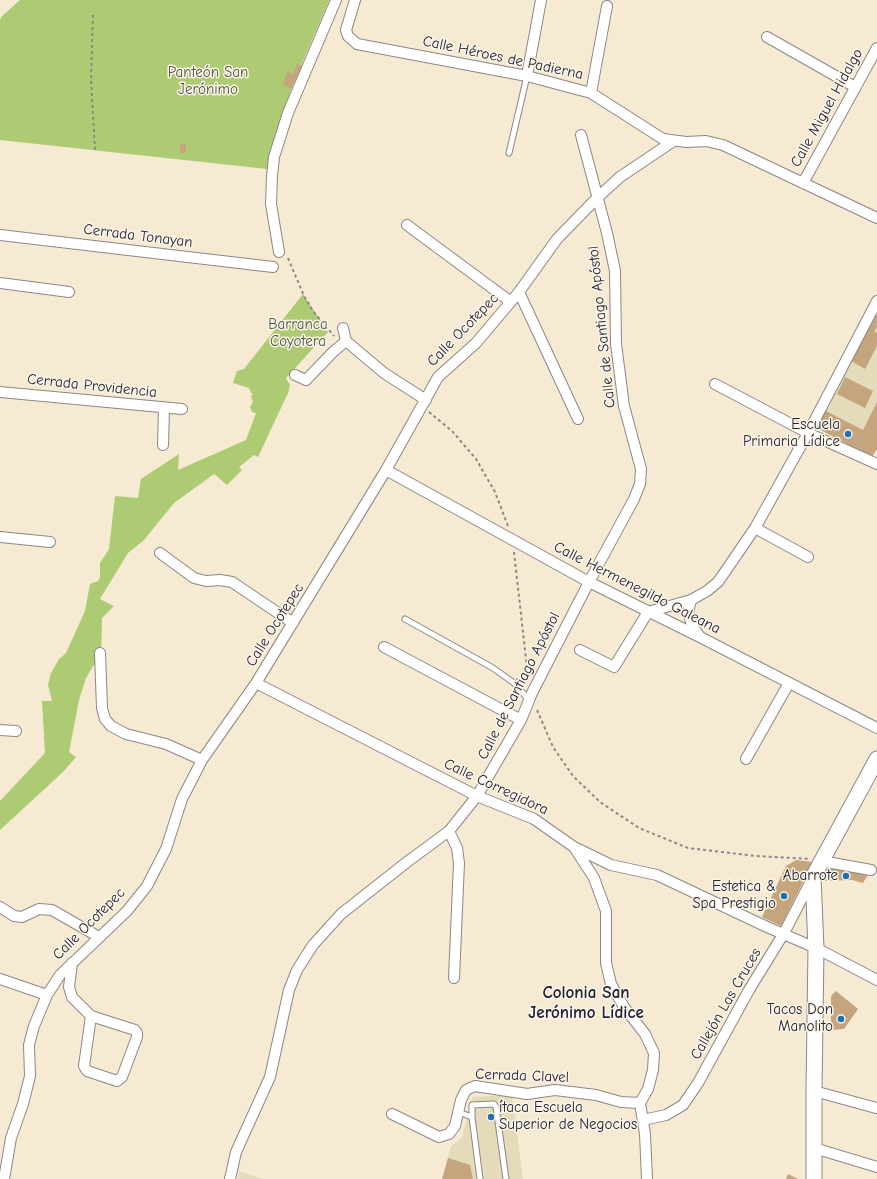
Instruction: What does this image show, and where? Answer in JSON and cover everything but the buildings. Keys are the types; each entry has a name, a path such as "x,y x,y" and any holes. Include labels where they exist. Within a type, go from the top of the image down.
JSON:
{"main road":[{"path":"814,1179 816,948 813,877 819,860 877,760"}],"street":[{"path":"283,254 271,204 274,157 288,114 336,0"},
{"name":"Calle Héroes de Padierna","path":"355,0 346,30 348,36 357,44 527,76 592,93 654,135 672,142 706,141 723,145 877,218"},
{"path":"527,76 541,0"},
{"path":"592,93 608,6"},
{"path":"767,37 855,87"},
{"name":"Calle Miguel Hidalgo","path":"803,183 877,48"},
{"name":"Calle de Santiago Apóstol","path":"230,1179 236,1152 270,1077 289,990 301,964 313,945 341,914 449,831 477,796 520,720 532,702 589,582 634,499 640,484 641,469 624,406 616,344 614,271 607,233 581,135"},
{"name":"Calle Ocotepec","path":"3,1178 11,1138 23,1104 30,1076 30,1045 34,1026 48,995 60,975 127,911 147,886 166,849 182,799 202,760 256,683 293,623 386,470 438,377 476,343 519,292 557,239 597,198 620,177 672,142"},
{"path":"407,225 510,302"},
{"name":"Cerrada Tonayan","path":"0,235 273,267"},
{"path":"0,283 69,292"},
{"path":"519,292 578,419"},
{"path":"580,650 614,667 648,612 691,600 707,591 718,582 755,528 808,433 877,301"},
{"path":"295,375 306,380 343,341 343,328"},
{"path":"343,341 384,373 426,400"},
{"path":"715,384 808,433 877,464"},
{"name":"Cerrada Providencia","path":"0,392 182,410"},
{"path":"164,408 164,446"},
{"name":"Calle Hermenegildo Galeana","path":"386,470 589,582 877,728"},
{"path":"755,528 808,557"},
{"path":"0,537 50,542"},
{"path":"160,553 194,578 206,581 220,580 232,582 293,623"},
{"path":"691,600 688,612 692,625 700,637"},
{"path":"384,647 520,720"},
{"path":"100,652 102,708 105,719 111,726 126,734 166,744 202,760"},
{"name":"Calle Corregidora","path":"256,683 477,796 534,819 574,847 611,865 657,875 767,927 816,948 877,980"},
{"path":"746,759 789,683"},
{"path":"0,730 16,731"},
{"path":"449,831 457,848 459,863 454,978"},
{"path":"574,847 594,878 606,911 606,963 611,984 624,1007 646,1034 654,1054 653,1070 648,1089 640,1103 643,1120 647,1179"},
{"path":"819,860 871,870"},
{"name":"Callejón Las Cruces","path":"643,1120 666,1115 683,1105 698,1083 742,1003 784,933 813,877"},
{"path":"0,907 14,916 22,917 38,909 52,910 99,937"},
{"path":"72,963 68,987 72,997 91,1016 135,1030 137,1033 137,1037 122,1077 117,1081 87,1070 84,1066 91,1016"},
{"path":"0,979 48,995"},
{"name":"Cerrada Clavel","path":"392,1114 439,1137 449,1134 455,1126 461,1100 466,1090 475,1086 527,1094 555,1090 596,1095 622,1102 640,1103"},
{"path":"814,1091 876,1108"},
{"path":"814,1148 877,1167"}],"lane":[{"path":"509,153 527,76"},
{"path":"405,619 493,668 514,683 532,702"},
{"path":"480,1179 472,1117 472,1105 494,1104 496,1107 506,1179"},
{"path":"458,1112 472,1117"}],"path":[{"path":"93,15 91,79 95,150"},
{"path":"283,254 313,311 343,341"},
{"path":"428,412 452,431 476,459 495,492 510,532"},
{"path":"514,548 529,678"},
{"path":"532,702 553,747 573,776 600,802 639,828 688,848 756,856 819,860"}],"shaded area":[{"path":"877,313 877,449 872,457 815,427"},
{"name":"ítaca Escuela Superior de Negocios","path":"512,1095 523,1179 442,1179 451,1146 462,1138 472,1097"},
{"path":"239,1171 263,1179 238,1179"}],"green space":[{"name":"Panteón San Jerónimo","path":"20,0 329,0 291,89 267,169 0,140 0,21 1,17"},
{"name":"Barranca Coyotera","path":"303,294 328,332 286,378 290,385 288,393 258,457 254,455 239,467 242,470 227,485 214,474 174,503 144,540 128,553 100,599 114,606 102,618 101,658 93,666 86,678 79,700 69,752 76,757 63,772 0,830 0,801 45,753 42,701 52,701 48,685 51,673 59,659 66,653 85,611 90,584 98,581 100,577 100,563 109,549 115,496 138,498 141,479 179,454 178,470 246,440 256,413 252,412 250,407 253,402 251,397 253,393 251,393 249,388 233,383 237,371 244,369"}],"place":[{"name":"Escuela Primaria Lídice","path":"848,434"},
{"name":"Abarrote","path":"846,876"},
{"name":"Estetica & Spa Prestigio","path":"784,896"},
{"name":"Tacos Don Manolito","path":"841,1019"},
{"name":"ítaca Escuela Superior de Negocios","path":"491,1117"}],"district":[{"name":"Colonia San Jerónimo Lídice","path":"586,1003"}]}
